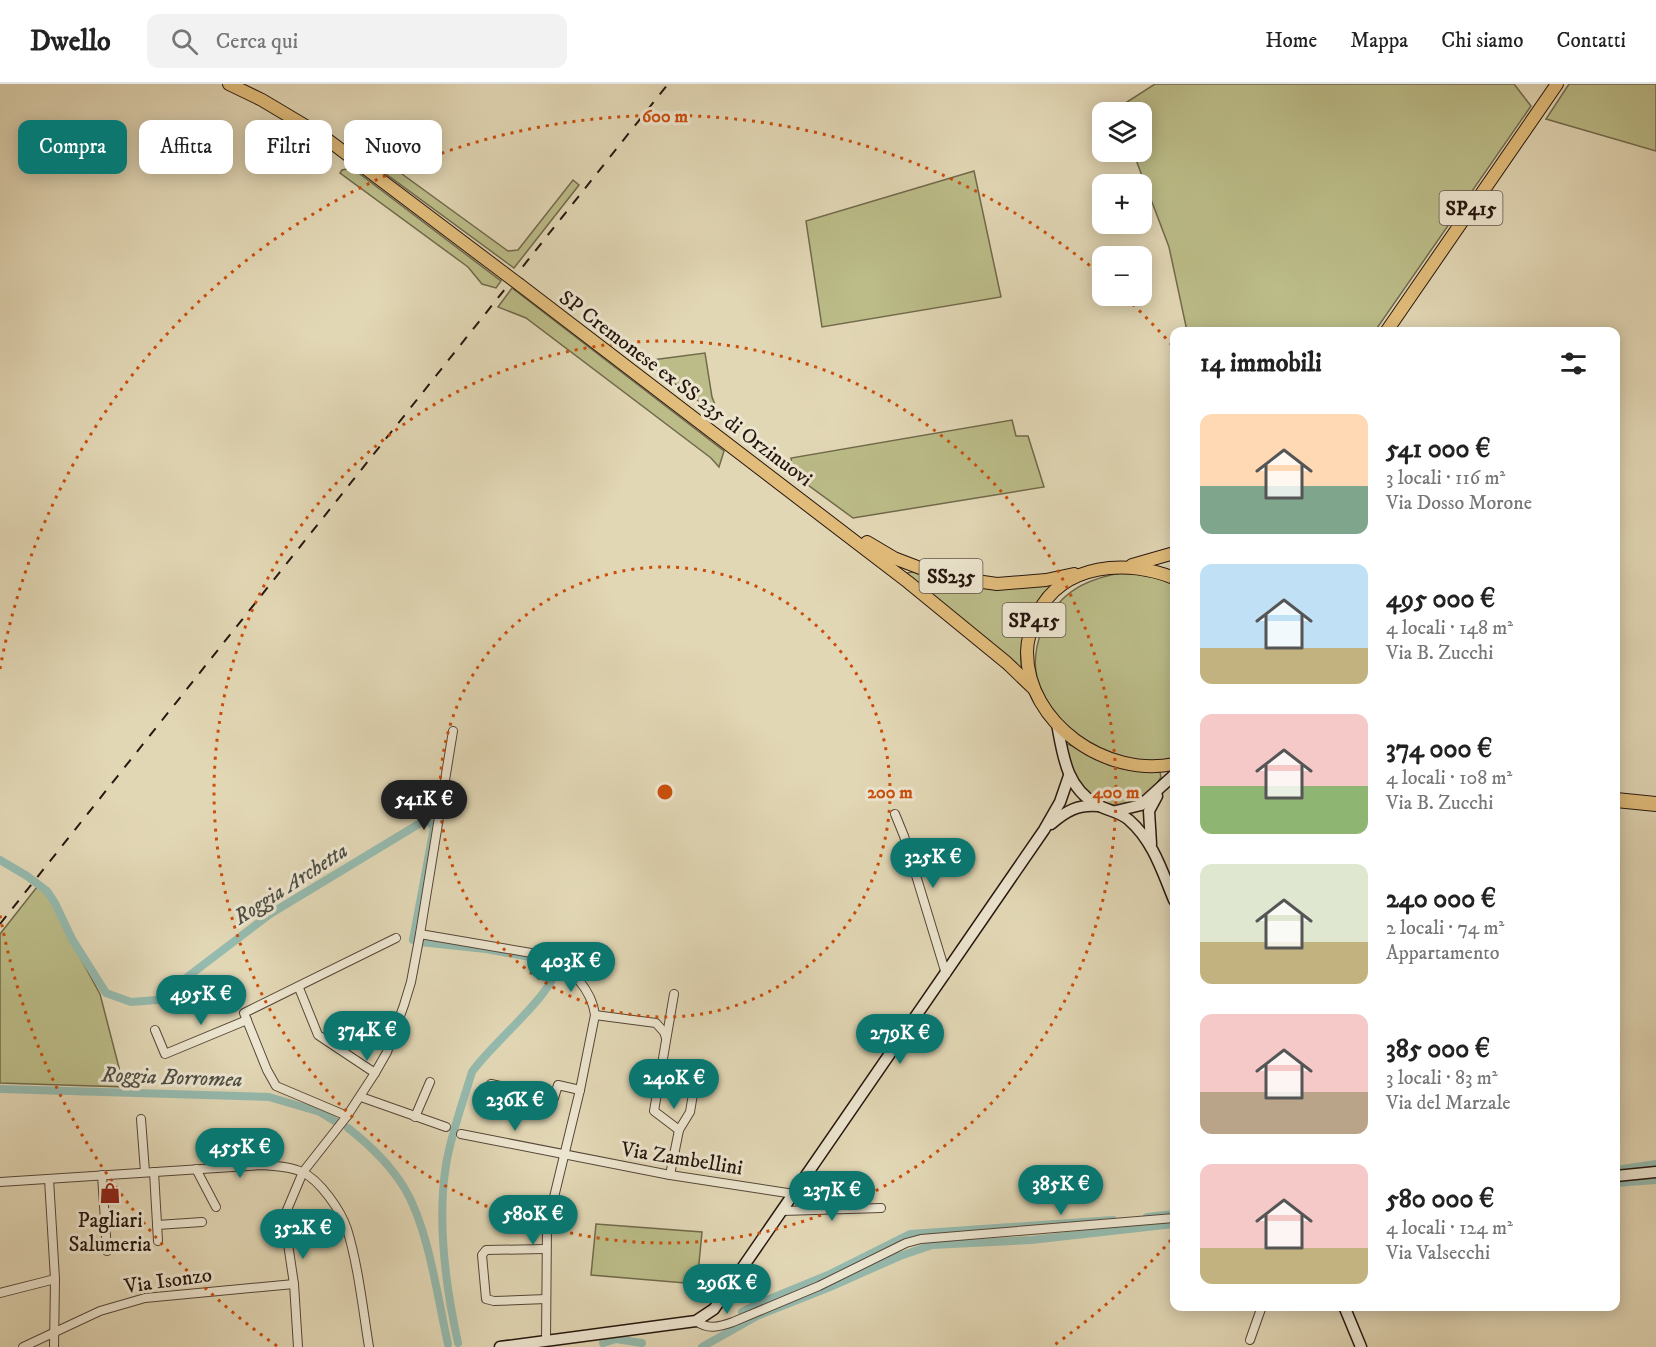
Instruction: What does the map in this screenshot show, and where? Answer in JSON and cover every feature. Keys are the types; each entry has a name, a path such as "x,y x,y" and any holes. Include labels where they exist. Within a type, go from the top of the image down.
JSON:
{"highway":[{"path":"1620,800 1656,804"}],"main road":[{"name":"SP415","path":"1389,327 1557,84"},
{"name":"SP Cremonese ex SS 235 di Orzinuovi","path":"233,86 293,117 324,137 829,521"},
{"name":"SS235","path":"829,521 894,558 927,571 949,576 997,584 1046,580 1068,574 1085,573"},
{"name":"SS235","path":"829,521 1007,663 1034,689"},
{"name":"SP415","path":"1127,567 1170,554"},
{"name":"SP415","path":"1170,577 1147,569 1127,567 1106,568 1073,578 1057,590 1040,608 1031,626 1027,650 1034,689 1057,724 1086,748 1108,759 1131,765 1163,767 1170,765"}],"street":[{"path":"1057,724 1069,776 1080,792 1099,806"},
{"path":"298,1347 294,1284 284,1217 303,1172 361,1096 387,1052 404,1005 419,939 453,731"},
{"path":"500,1347 696,1321 714,1309 1044,831 1060,802 1069,776"},
{"path":"1116,811 1141,805 1170,779"},
{"path":"1150,845 1149,812 1152,803 1165,784"},
{"path":"1044,831 1070,809 1087,805 1116,811 1129,820 1150,845 1170,891"},
{"path":"895,814 904,836 946,974"},
{"path":"347,1116 276,1086 267,1070 244,1013 396,938"},
{"path":"419,939 549,956 564,964 589,995 593,1004 595,1015 580,1090 547,1226 546,1341"},
{"path":"298,988 318,1035 375,1073"},
{"path":"674,994 654,1111 679,1130"},
{"path":"595,1015 656,1023 664,1032 667,1040"},
{"path":"155,1030 165,1054 247,1020"},
{"path":"415,1117 429,1082"},
{"path":"491,1084 554,1098 558,1085 580,1090"},
{"path":"670,1175 679,1130 690,1112 694,1088"},
{"path":"361,1096 446,1127"},
{"path":"141,1119 158,1241"},
{"name":"Via Zambellini","path":"461,1134 564,1156 794,1194"},
{"path":"0,1182 262,1165 281,1166 303,1172 318,1184 335,1204 347,1227 369,1347"},
{"path":"196,1169 216,1207"},
{"path":"1620,1176 1656,1172"},
{"path":"102,1175 107,1251"},
{"path":"49,1179 54,1279 54,1347"},
{"path":"782,1211 881,1208"},
{"path":"696,1321 704,1327 733,1322 819,1287 886,1251 913,1241 1170,1218"},
{"path":"157,1225 202,1222"},
{"path":"545,1249 486,1250 482,1255 484,1296 488,1301 546,1299"},
{"path":"0,1293 54,1279"},
{"name":"Via Isonzo","path":"23,1347 100,1311 145,1298 294,1284"},
{"path":"1250,1340 1260,1311"},
{"path":"1346,1311 1361,1347"}],"green space":[{"path":"1155,84 1514,84 1531,106 1378,327 1186,327 1169,247 1152,202 1152,174 1141,174 1137,162 1152,162 1152,102 1127,102"},
{"path":"1569,84 1656,84 1656,151 1546,119"},
{"path":"344,170 344,174 360,174 501,281 496,288 482,284 468,267 340,173"},
{"path":"974,171 1001,297 822,327 806,221"},
{"path":"386,174 402,174 508,251 518,250 573,180 579,185 514,268"},
{"path":"512,288 724,451 719,467 711,458 526,318 498,307"},
{"path":"705,353 712,397 717,410 697,400 644,361"},
{"path":"1012,420 1016,436 1028,436 1044,487 853,518 793,474 791,458"},
{"path":"913,572 954,583 984,587 1050,585 1034,607 1026,624 1021,667 906,573"},
{"path":"1127,572 1170,582 1170,759 1132,760 1110,754 1090,744 1072,731 1057,715 1045,697 1037,677 1036,652 1043,627 1050,614 1067,595 1077,588 1088,582"},
{"path":"1066,744 1111,766 1160,772 1161,777 1149,794 1138,802 1128,806 1107,803 1097,799 1080,785 1071,769"},
{"path":"37,887 55,906 100,994 124,1087 0,1083 0,934"},
{"path":"596,1224 702,1232 697,1284 591,1275"}],"waterway":[{"name":"Roggia Archetta","path":"0,860 47,891 72,939 106,993 131,1002 157,1000 270,914 427,819 434,827 413,940 486,949 541,959 557,966 545,991 534,1005 472,1072 451,1142 443,1186 442,1209 444,1254 458,1343"},
{"name":"Roggia Borromea","path":"0,1089 269,1097 320,1112 338,1123"},
{"name":"Roggia Borromea","path":"348,1128 386,1163 405,1189 413,1205 426,1243 448,1344"},
{"name":"Roggia Archetta","path":"1620,1169 1656,1164"},
{"name":"Roggia Borromea","path":"1620,1183 1656,1180"},
{"name":"Roggia Archetta","path":"1147,1217 1170,1214"},
{"name":"Roggia Archetta","path":"742,1312 828,1275 910,1234 1113,1220"},
{"name":"Roggia Borromea","path":"702,1347 757,1316 900,1256 932,1245 1031,1240 1170,1224"},
{"name":"Roggia Archetta","path":"603,1343 616,1339 642,1343"}],"railway":[{"path":"0,924 668,84"}],"place":[{"name":"Pagliari Salumeria","path":"110,1193"}]}
